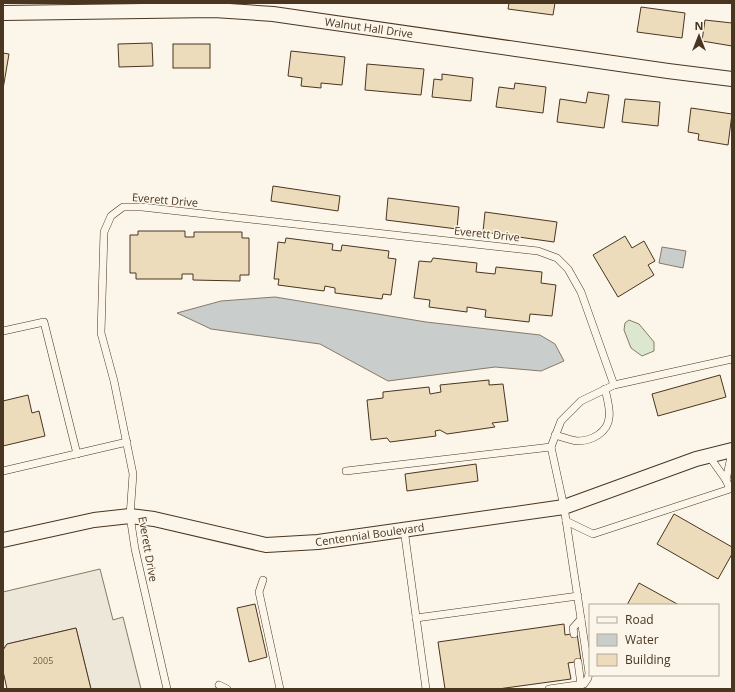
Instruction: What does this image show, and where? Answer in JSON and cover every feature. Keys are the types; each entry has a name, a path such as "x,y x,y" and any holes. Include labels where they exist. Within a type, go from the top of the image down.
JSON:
{"street":[{"name":"Walnut Hall Drive","path":"3,12 214,10 272,14 732,79"},
{"name":"Centennial Boulevard","path":"3,540 94,520 130,516 154,519 266,545 318,542 404,529 565,514 696,459 732,451"}],"lane":[{"name":"Everett Drive","path":"167,689 135,549 130,516 133,474 114,381 102,333 104,232 111,216 123,207 142,207 538,251 557,258 568,269 581,292 614,385"},
{"path":"3,331 44,322 77,454"},
{"path":"549,689 584,684 589,673 565,514 550,447 562,421 581,401 614,385 732,359"},
{"path":"555,435 577,441 591,439 603,432 610,420 610,408 605,389"},
{"path":"3,471 127,442"},
{"path":"346,471 550,447"},
{"path":"726,480 732,451"},
{"path":"565,514 593,534 730,489 726,480 709,456"},
{"path":"404,529 426,689"},
{"path":"263,580 259,592 280,689"},
{"path":"416,618 578,596"},
{"path":"574,634 573,628 581,619"},
{"path":"578,662 580,685"},
{"path":"219,685 227,689"}],"green space":[{"path":"629,320 639,324 654,342 654,351 642,356 631,348 624,330 625,323"}],"shaded area":[{"path":"100,569 113,620 123,617 141,689 91,689 76,628 7,644 3,650 3,592"}],"water":[{"path":"662,247 686,251 683,268 659,263"},
{"path":"275,297 426,322 540,335 555,344 564,361 541,371 495,367 388,381 320,344 211,329 177,313 221,301"}],"building":[{"path":"509,3 555,3 553,15 508,9"},
{"path":"641,7 685,13 682,38 637,32"},
{"path":"705,20 732,23 732,46 702,41"},
{"path":"152,43 153,66 119,67 118,44"},
{"path":"173,44 210,44 210,68 173,68"},
{"path":"291,51 345,57 342,85 321,83 321,88 301,86 302,78 288,76"},
{"path":"3,53 9,54 3,89"},
{"path":"367,64 424,69 421,95 365,90"},
{"path":"442,74 473,78 471,101 432,97 434,79 442,80"},
{"path":"515,83 546,87 543,113 496,107 499,87 514,89"},
{"path":"588,92 609,95 604,128 557,122 560,99 586,103"},
{"path":"625,99 660,102 658,126 622,122"},
{"path":"691,108 732,114 728,145 698,140 699,134 688,132"},
{"path":"273,186 340,196 338,211 271,201"},
{"path":"388,198 459,207 457,229 386,220"},
{"path":"485,212 557,222 554,242 483,232"},
{"path":"138,231 185,231 185,237 194,237 194,232 242,232 242,238 249,238 249,275 240,275 240,281 193,280 193,274 182,274 182,279 136,279 136,273 130,273 130,235 138,235"},
{"path":"625,236 632,248 644,241 655,261 648,265 654,275 618,297 593,255"},
{"path":"286,238 333,244 332,250 341,251 342,245 389,251 388,258 396,259 391,295 383,294 382,299 335,293 335,288 325,286 324,291 278,285 279,279 274,279 278,242 285,243"},
{"path":"433,258 477,263 476,272 495,274 496,267 542,272 541,283 556,285 552,316 530,314 529,322 485,317 486,310 467,307 467,312 429,307 430,300 414,298 419,261 431,262"},
{"path":"720,375 726,397 658,416 652,394"},
{"path":"489,380 489,385 503,384 508,421 492,423 495,427 447,434 440,430 435,431 436,436 390,442 387,438 371,440 367,400 383,398 383,392 429,387 430,394 441,392 440,385"},
{"path":"28,395 32,413 39,411 45,436 3,446 3,401"},
{"path":"476,464 478,481 407,491 405,474"},
{"path":"674,514 732,547 732,554 718,579 657,544"},
{"path":"639,583 677,604 628,604"},
{"path":"255,604 267,657 249,662 237,608"},
{"path":"564,624 565,635 577,633 581,661 568,663 571,679 498,689 445,689 438,642"},
{"path":"76,628 91,689 7,689 3,671 3,650 7,644"}]}
